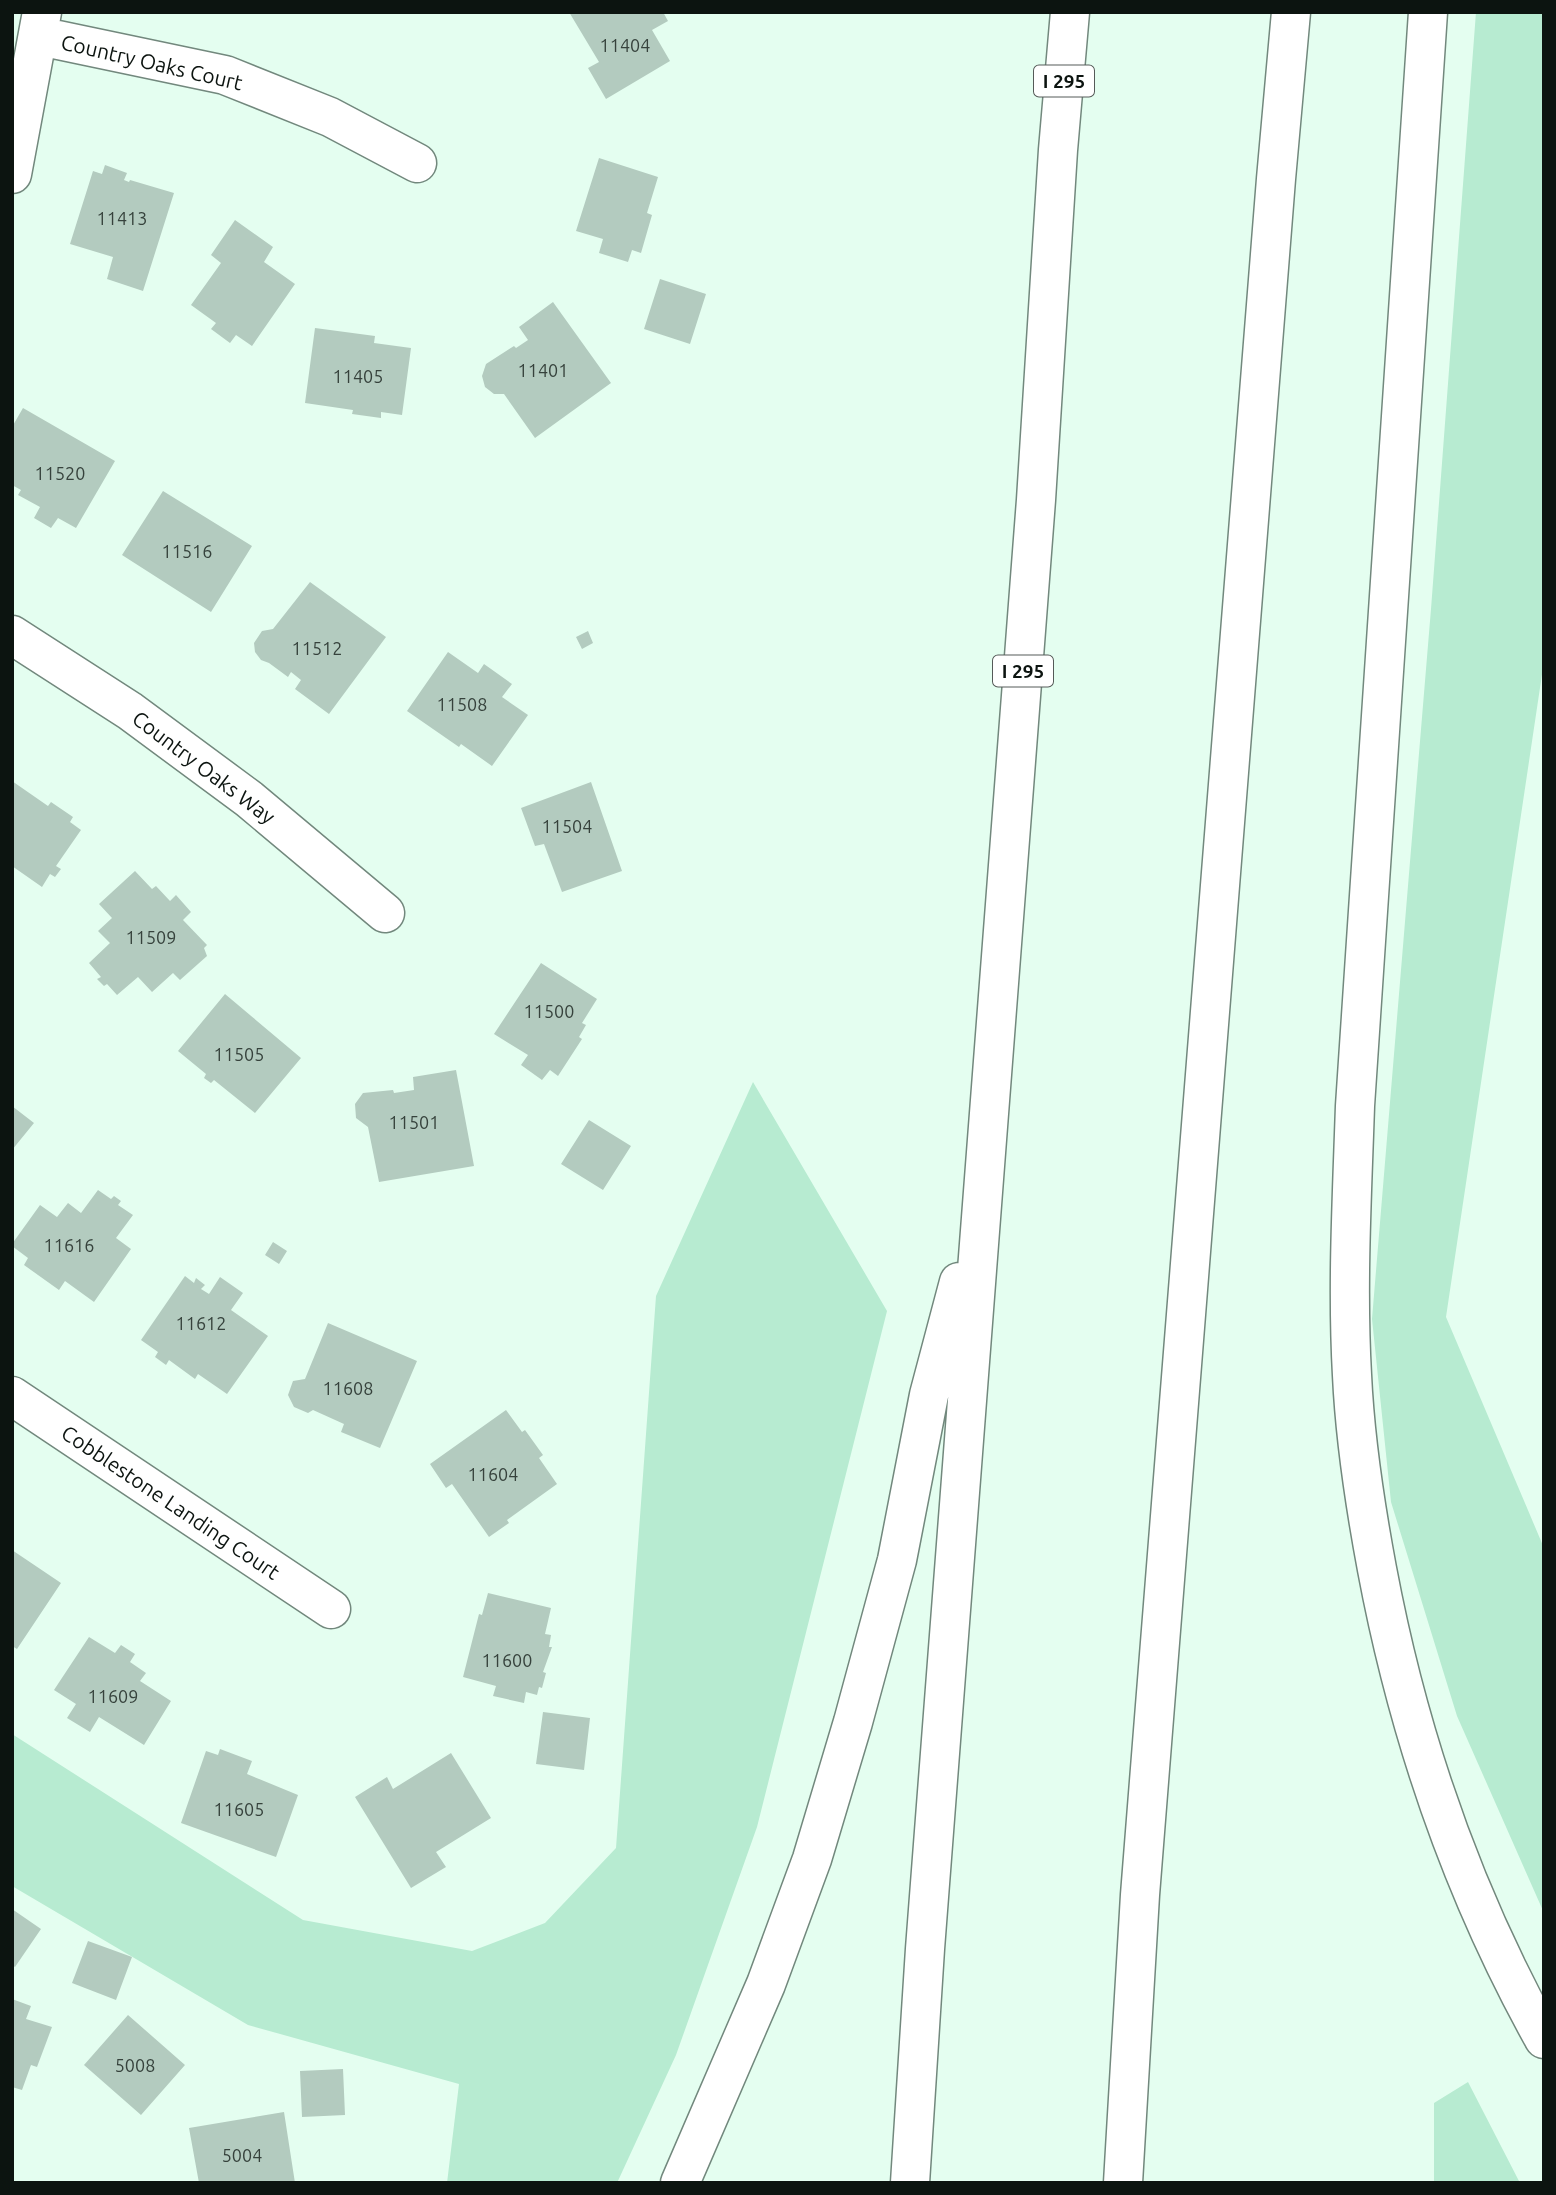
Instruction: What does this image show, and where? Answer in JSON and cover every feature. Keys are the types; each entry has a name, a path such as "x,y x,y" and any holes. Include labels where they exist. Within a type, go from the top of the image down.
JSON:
{"main road":[{"name":"I 295","path":"983,1192 1070,12"},
{"path":"1123,2183 1140,1895 1273,206 1291,12"},
{"path":"1428,12 1355,1106 1350,1233 1352,1376 1364,1502 1385,1613 1412,1722 1447,1832 1514,1986 1544,2039"},
{"path":"12,174 40,24"},
{"name":"Country Oaks Court","path":"40,24 225,75 330,117 416,163"},
{"name":"Country Oaks Way","path":"12,635 120,704 248,799 385,914"},
{"path":"680,2183 766,1984 819,1834 853,1723 897,1560 929,1395 983,1192"},
{"path":"910,2183 983,1192"},
{"name":"Cobblestone Landing Court","path":"12,1396 331,1609"}],"green space":[{"path":"1476,12 1544,12 1544,661 1446,1317 1544,1548 1544,1913 1457,1716 1391,1502 1372,1319 1431,609"},
{"path":"753,1082 887,1311 757,1827 676,2055 617,2183 447,2183 459,2084 248,2025 12,1886 12,1734 303,1920 472,1951 545,1923 616,1848 656,1296"},
{"path":"1468,2082 1520,2183 1434,2183 1434,2103"}],"building":[{"path":"569,12 663,12 668,21 652,30 670,61 606,99 588,68 599,62"},
{"path":"599,158 658,177 647,213 652,215 641,253 632,250 628,262 599,253 603,239 576,231"},
{"path":"105,165 127,173 124,180 174,193 143,291 107,279 113,257 70,244 93,171 102,174"},
{"path":"235,220 273,247 264,262 295,284 252,346 236,335 230,343 211,329 216,323 191,305 221,263 211,255"},
{"path":"660,279 706,294 690,344 644,329"},
{"path":"553,302 611,383 535,438 504,394 494,394 485,387 482,376 486,364 528,340 519,327"},
{"path":"315,328 375,336 374,343 411,348 402,415 381,412 381,418 352,414 353,410 305,403"},
{"path":"23,408 115,461 76,528 58,518 51,528 34,518 40,507 18,495 21,490 12,485 12,427"},
{"path":"163,491 252,546 211,612 122,555"},
{"path":"310,582 386,637 329,714 295,689 301,680 291,672 288,677 261,660 255,652 254,643 262,631 273,629"},
{"path":"588,631 593,643 582,649 576,637"},
{"path":"448,652 478,673 484,664 512,684 502,697 528,715 492,766 407,711"},
{"path":"12,781 48,806 51,802 73,817 70,822 81,830 56,866 61,869 55,877 50,874 42,887 12,866"},
{"path":"591,782 622,871 562,892 544,844 535,846 521,808"},
{"path":"135,871 152,889 156,886 170,901 176,895 191,912 183,920 207,945 204,948 207,956 180,980 173,973 152,992 138,977 117,995 107,984 104,986 97,979 101,977 89,963 110,943 98,931 112,918 99,904"},
{"path":"541,963 597,999 582,1023 586,1025 579,1037 582,1039 558,1076 550,1070 542,1080 521,1065 528,1055 494,1034"},
{"path":"225,994 301,1058 255,1113 214,1080 211,1083 204,1078 206,1074 178,1051"},
{"path":"456,1070 474,1166 379,1182 368,1127 356,1118 355,1104 363,1093 414,1090 413,1077"},
{"path":"12,1106 34,1123 12,1150"},
{"path":"589,1120 631,1146 603,1190 561,1164"},
{"path":"98,1190 111,1199 114,1196 121,1201 118,1205 133,1215 116,1238 131,1249 94,1302 65,1281 59,1290 24,1265 28,1258 12,1244 40,1205 57,1217 68,1203 81,1213"},
{"path":"273,1242 287,1251 279,1264 265,1255"},
{"path":"185,1276 194,1283 196,1278 205,1285 201,1289 209,1294 220,1277 243,1293 231,1310 268,1336 227,1394 198,1374 195,1379 169,1360 166,1365 155,1357 158,1352 141,1340"},
{"path":"328,1323 417,1361 380,1448 341,1432 344,1424 313,1410 308,1413 294,1407 288,1395 293,1381 305,1379"},
{"path":"506,1410 543,1455 539,1458 557,1484 507,1520 509,1523 489,1537 452,1484 446,1488 430,1464"},
{"path":"12,1550 61,1583 17,1649 12,1646"},
{"path":"488,1593 551,1608 545,1634 551,1635 549,1647 552,1647 543,1672 546,1673 542,1688 539,1687 537,1695 526,1692 524,1703 493,1696 496,1686 463,1677 479,1614 482,1615"},
{"path":"89,1637 115,1653 121,1645 135,1654 130,1662 146,1673 140,1681 171,1701 144,1745 99,1717 90,1732 67,1718 76,1704 54,1690"},
{"path":"543,1712 590,1718 584,1770 536,1764"},
{"path":"220,1749 252,1761 247,1774 298,1795 276,1857 181,1823 206,1751 218,1755"},
{"path":"451,1753 491,1818 436,1852 446,1867 411,1888 355,1797 387,1777 393,1789"},
{"path":"12,1909 41,1929 15,1967 12,1965"},
{"path":"88,1941 132,1957 116,2000 72,1983"},
{"path":"12,1999 31,2006 26,2019 52,2027 37,2067 31,2065 22,2090 12,2087"},
{"path":"128,2015 185,2065 141,2115 84,2065"},
{"path":"343,2069 345,2115 302,2117 300,2071"},
{"path":"284,2112 295,2183 199,2183 189,2128"}]}
